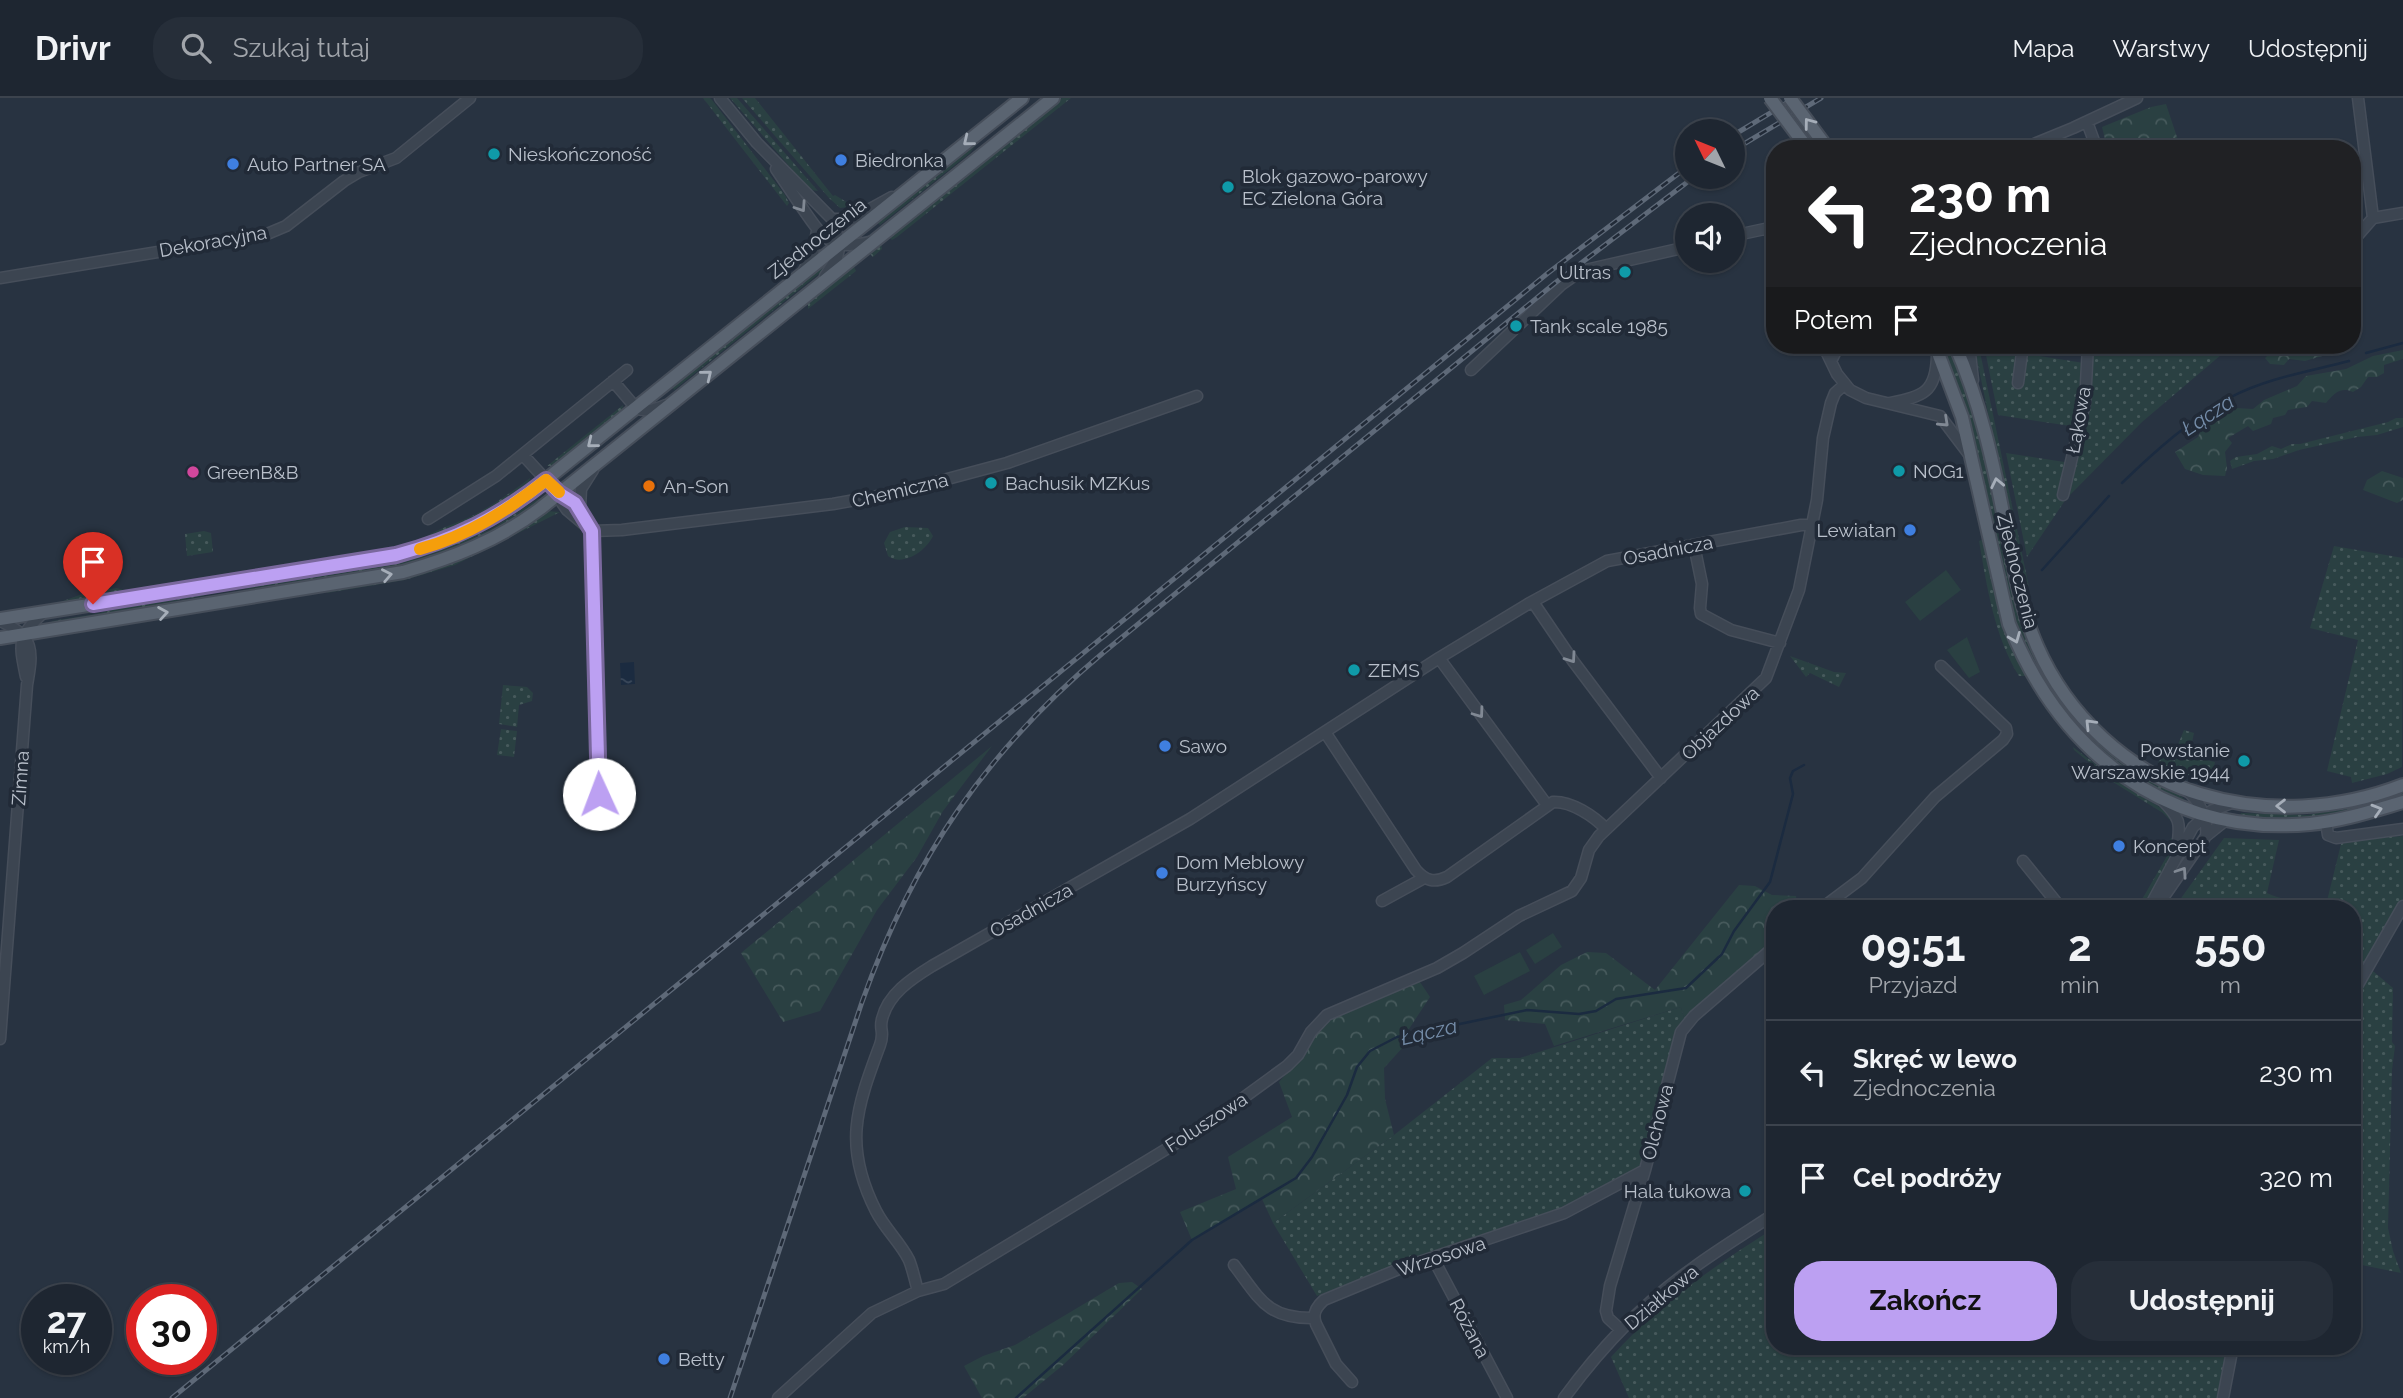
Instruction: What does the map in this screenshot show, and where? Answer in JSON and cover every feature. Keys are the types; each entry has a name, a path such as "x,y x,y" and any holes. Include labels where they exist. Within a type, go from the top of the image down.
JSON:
{"main road":[{"name":"Zjednoczenia","path":"0,620 396,555 427,547 477,526 517,503 543,483 1022,98"},
{"name":"Zjednoczenia","path":"0,638 403,572 461,554 489,540 532,514 558,494 1053,98"},
{"path":"1770,98 1801,140"},
{"path":"1790,98 1821,140"},
{"name":"Zjednoczenia","path":"1939,354 1962,417 2003,604 2028,667 2069,728 2085,744 2124,776 2159,797 2204,816 2288,825 2358,816 2403,802"},
{"name":"Zjednoczenia","path":"1959,354 1977,401 1989,444 2020,595 2036,644 2048,668 2084,718 2122,755 2149,774 2186,790 2234,802 2264,806 2347,801 2403,785"}],"street":[{"name":"Dekoracyjna","path":"0,278 267,234 286,226 359,172 396,158 470,98"},
{"path":"720,98 757,143 817,231 839,244 852,246 877,240"},
{"path":"2045,140 2137,98"},
{"path":"2358,98 2373,218"},
{"path":"2087,122 2094,140"},
{"path":"2058,135 2058,140"},
{"path":"757,143 832,219 839,244 832,267 815,289"},
{"path":"832,219 852,219 923,178"},
{"path":"2361,232 2373,218 2403,213"},
{"path":"1745,233 1766,228"},
{"path":"800,276 813,253 817,231"},
{"path":"1471,370 1561,285 1581,271 1675,250"},
{"path":"1827,354 1844,385 1859,396 1940,416 1972,460"},
{"path":"1830,361 1834,354"},
{"path":"1890,403 1913,398 1927,390 1936,372 1936,354"},
{"path":"1970,354 1977,401"},
{"path":"2018,383 2023,354"},
{"name":"Łąkowa","path":"2063,495 2085,402 2088,354"},
{"path":"428,519 496,476 626,370"},
{"path":"613,381 637,407 639,418 635,433"},
{"name":"Objazdowa","path":"1606,829 1764,682 1799,590 1812,525 1830,402 1844,385"},
{"name":"Chemiczna","path":"592,531 622,530 895,494 1007,463 1197,397"},
{"name":"Zjednoczenia","path":"637,407 641,410 654,410 672,403"},
{"path":"523,455 543,483 558,494 571,498 580,508 592,531 599,794"},
{"path":"580,508 581,489 600,460"},
{"path":"558,494 567,510 592,531"},
{"name":"Osadnicza","path":"918,1291 909,1261 876,1210 863,1174 855,1134 861,1096 884,1035 881,1024 884,1010 908,981 1190,819 1439,658 1607,561 1812,525"},
{"path":"1694,545 1702,584 1701,614 1731,630 1780,643"},
{"path":"1533,602 1573,661 1661,778"},
{"path":"0,620 23,635 44,612"},
{"name":"Zimna","path":"0,1040 27,685 32,652 29,641 23,635"},
{"path":"1439,658 1548,805"},
{"path":"1833,900 1862,878 1936,797 2007,734 2006,729 1941,666"},
{"path":"1325,732 1416,870 1424,878 1439,881 1447,877 1548,805 1561,801 1599,822 1606,829"},
{"path":"2385,792 2403,779"},
{"path":"2186,790 2193,796 2204,816 2206,836"},
{"path":"2159,797 2178,818 2176,856"},
{"path":"2153,900 2193,827 2204,816 2234,802"},
{"path":"2162,900 2206,836 2226,820"},
{"path":"2326,822 2328,835 2336,838 2403,828"},
{"name":"Foluszowa","path":"778,1398 872,1313 918,1291 944,1284 1206,1125 1287,1066 1298,1055 1318,1023 1327,1015 1437,968 1519,916 1572,891 1581,878 1589,850 1606,829"},
{"path":"2023,861 2055,900"},
{"path":"1382,901 1424,878"},
{"path":"2361,979 2403,906"},
{"name":"Olchowa","path":"1621,1330 1608,1318 1608,1298 1681,1032 1694,1016 1766,954"},
{"name":"Wrzosowa","path":"1314,1318 1316,1307 1324,1300 1388,1273 1564,1213 1645,1170"},
{"name":"Działkowa","path":"1564,1398 1621,1330 1693,1268 1766,1219"},
{"name":"Różana","path":"1433,1258 1507,1398"},
{"path":"1234,1265 1273,1312 1289,1317 1314,1318 1336,1364 1352,1382"},
{"path":"2223,1398 2231,1355"}],"green space":[{"path":"703,98 712,100 785,195 789,203 787,206"},
{"path":"730,98 737,98 818,191 810,190"},
{"path":"742,98 755,98 833,196 848,203 858,202 859,206 840,208 829,198"},
{"path":"1062,98 1071,98 897,237 892,240 889,237"},
{"path":"2166,104 2178,140 2105,140 2102,127 2151,107"},
{"path":"978,142 970,153 880,225 878,223"},
{"path":"881,243 882,249 873,257 870,254 854,267 856,271 808,309 811,299"},
{"path":"829,262 826,268 674,390 672,386"},
{"path":"2403,350 2403,359 2384,365 2384,373 2377,377 2368,377 2361,387 2353,392 2341,390 2326,403 2312,401 2307,407 2288,410 2285,415 2273,418 2271,424 2253,431 2248,426 2228,438 2232,443 2225,452 2225,476 2203,475 2185,469 2175,452 2198,437 2205,422 2236,408 2253,409 2264,400 2297,386 2306,376 2346,369 2373,356"},
{"path":"1945,354 1953,354 1966,387 2042,667 2036,671 2016,628 1966,411"},
{"path":"1976,354 1981,354 2029,587 2022,579"},
{"path":"1986,354 2028,354 2090,364 2090,354 2222,354 2142,422 2066,499 2027,557 2006,453 2071,463 2077,427 1998,415"},
{"path":"2269,354 2329,354 2305,361 2289,359 2284,365 2270,364 2265,358"},
{"path":"623,405 616,418 553,466 547,466"},
{"path":"2403,418 2403,427 2377,435 2299,450 2273,459 2254,461 2232,469 2230,461 2236,457 2257,454 2272,446 2281,449"},
{"path":"2382,471 2403,478 2403,500 2397,503 2363,490 2367,480"},
{"path":"530,478 526,488 499,509 414,546 435,532 481,511"},
{"path":"545,498 495,532 423,562 355,575 248,589 244,587 421,554 490,530 538,499"},
{"path":"546,511 560,512 455,565 405,580 327,593 329,590 419,573 463,558 505,538"},
{"path":"905,527 928,528 933,536 914,556 894,559 888,556 884,543 890,532"},
{"path":"204,531 211,533 213,552 187,556 185,534"},
{"path":"1982,540 2005,629 2027,676 2019,676 1997,628 1979,541"},
{"path":"2334,546 2403,558 2402,767 2352,783 2351,777 2327,771 2358,640 2310,628"},
{"path":"1946,570 1961,590 1920,621 1905,602"},
{"path":"117,588 123,590 107,597 49,606 88,592"},
{"path":"209,592 203,596 72,622 53,625 52,621 153,600"},
{"path":"1967,637 1980,672 1969,678 1947,650"},
{"path":"1790,656 1834,672 1846,673 1839,687 1810,673 1806,677"},
{"path":"2047,677 2104,745 2128,765 2188,803 2144,781 2088,736 2042,680"},
{"path":"503,685 527,687 533,693 532,701 519,705 517,727 499,724"},
{"path":"501,729 517,731 514,757 497,755"},
{"path":"2184,730 2194,733 2189,756 2215,762 2210,783 2158,763 2165,751 2174,754"},
{"path":"992,746 943,811 917,857 877,910 820,1011 783,1022 741,953"},
{"path":"2073,747 2123,785 2166,811 2176,826 2163,813 2113,782"},
{"path":"2403,791 2403,795 2332,815 2309,818 2240,817 2241,813 2308,815 2358,805"},
{"path":"2176,836 2166,865 2148,900 2142,900 2167,856 2170,839"},
{"path":"2403,836 2403,902 2367,966 2393,988 2392,1042 2395,1046 2388,1228 2401,1273 2361,1265 2361,900 2327,900 2342,840"},
{"path":"2224,838 2279,840 2267,893 2289,900 2180,900"},
{"path":"1739,885 1755,886 1772,895 1796,896 1796,900 1766,900 1766,953 1710,1002 1681,1040 1685,1022 1681,1007 1554,1046 1545,1024 1505,1020 1504,1005 1521,1000 1561,965 1587,952 1606,953 1655,990"},
{"path":"1553,933 1562,947 1535,964 1526,950"},
{"path":"1520,952 1530,971 1484,995 1474,976"},
{"path":"1418,979 1430,997 1407,1032 1405,1045 1384,1068 1385,1099 1394,1135 1273,1223 1262,1199 1192,1240 1180,1212 1236,1189 1228,1157 1292,1117 1279,1082 1299,1059 1322,1023"},
{"path":"1681,1007 1685,1022 1646,1184 1623,1180 1541,1219 1411,1259 1317,1296 1273,1223 1394,1135 1492,1058 1520,1058"},
{"path":"1766,1233 1766,1355 2227,1355 2217,1398 1629,1398 1611,1357 1649,1319 1729,1257"},
{"path":"1132,1282 1142,1289 1063,1365 1023,1398 982,1398 964,1366 1015,1345 1119,1283"}],"water":[{"path":"634,662 635,684 621,685 620,663"}],"waterway":[{"name":"Łącza","path":"2366,353 2403,343"},
{"name":"Łącza","path":"2122,483 2174,436 2231,397 2274,380 2349,361"},
{"name":"Łącza","path":"2042,570 2109,496"},
{"name":"Łącza","path":"1016,1398 1192,1240 1296,1178 1312,1157 1347,1095 1357,1067 1370,1051 1397,1037 1527,1010 1579,1014 1596,1011 1616,999 1686,988 1722,954 1734,931 1770,882 1793,794 1790,778 1793,771 1804,765"}],"railway":[{"path":"1745,128 1795,98"},
{"path":"1745,143 1821,98"},
{"path":"172,1398 1548,273 1675,176"},
{"path":"730,1398 862,1002 882,950 930,854 989,768 1062,689 1104,652 1555,283 1678,189"}],"slow traffic":[{"path":"420,549 494,518 546,480 559,492"}],"place":[{"name":"Nieskończoność","path":"494,154"},
{"name":"Biedronka","path":"841,160"},
{"name":"Auto Partner SA","path":"233,164"},
{"name":"Blok gazowo-parowy EC Zielona Góra","path":"1228,187"},
{"name":"Ultras","path":"1625,272"},
{"name":"Tank scale 1985","path":"1516,326"},
{"name":"NOG1","path":"1899,471"},
{"name":"GreenB&B","path":"193,472"},
{"name":"Bachusik MZKus","path":"991,483"},
{"name":"An-Son","path":"649,486"},
{"name":"Lewiatan","path":"1910,530"},
{"name":"ZEMS","path":"1354,670"},
{"name":"Sawo","path":"1165,746"},
{"name":"Powstanie Warszawskie 1944","path":"2244,761"},
{"name":"Koncept","path":"2119,846"},
{"name":"Dom Meblowy Burzyńscy","path":"1162,873"},
{"name":"Hala łukowa","path":"1745,1191"},
{"name":"Betty","path":"664,1359"}],"route":[{"path":"93,604 396,555 427,547 494,518 546,480 559,493 571,498 580,508 592,531 599,794"}]}
